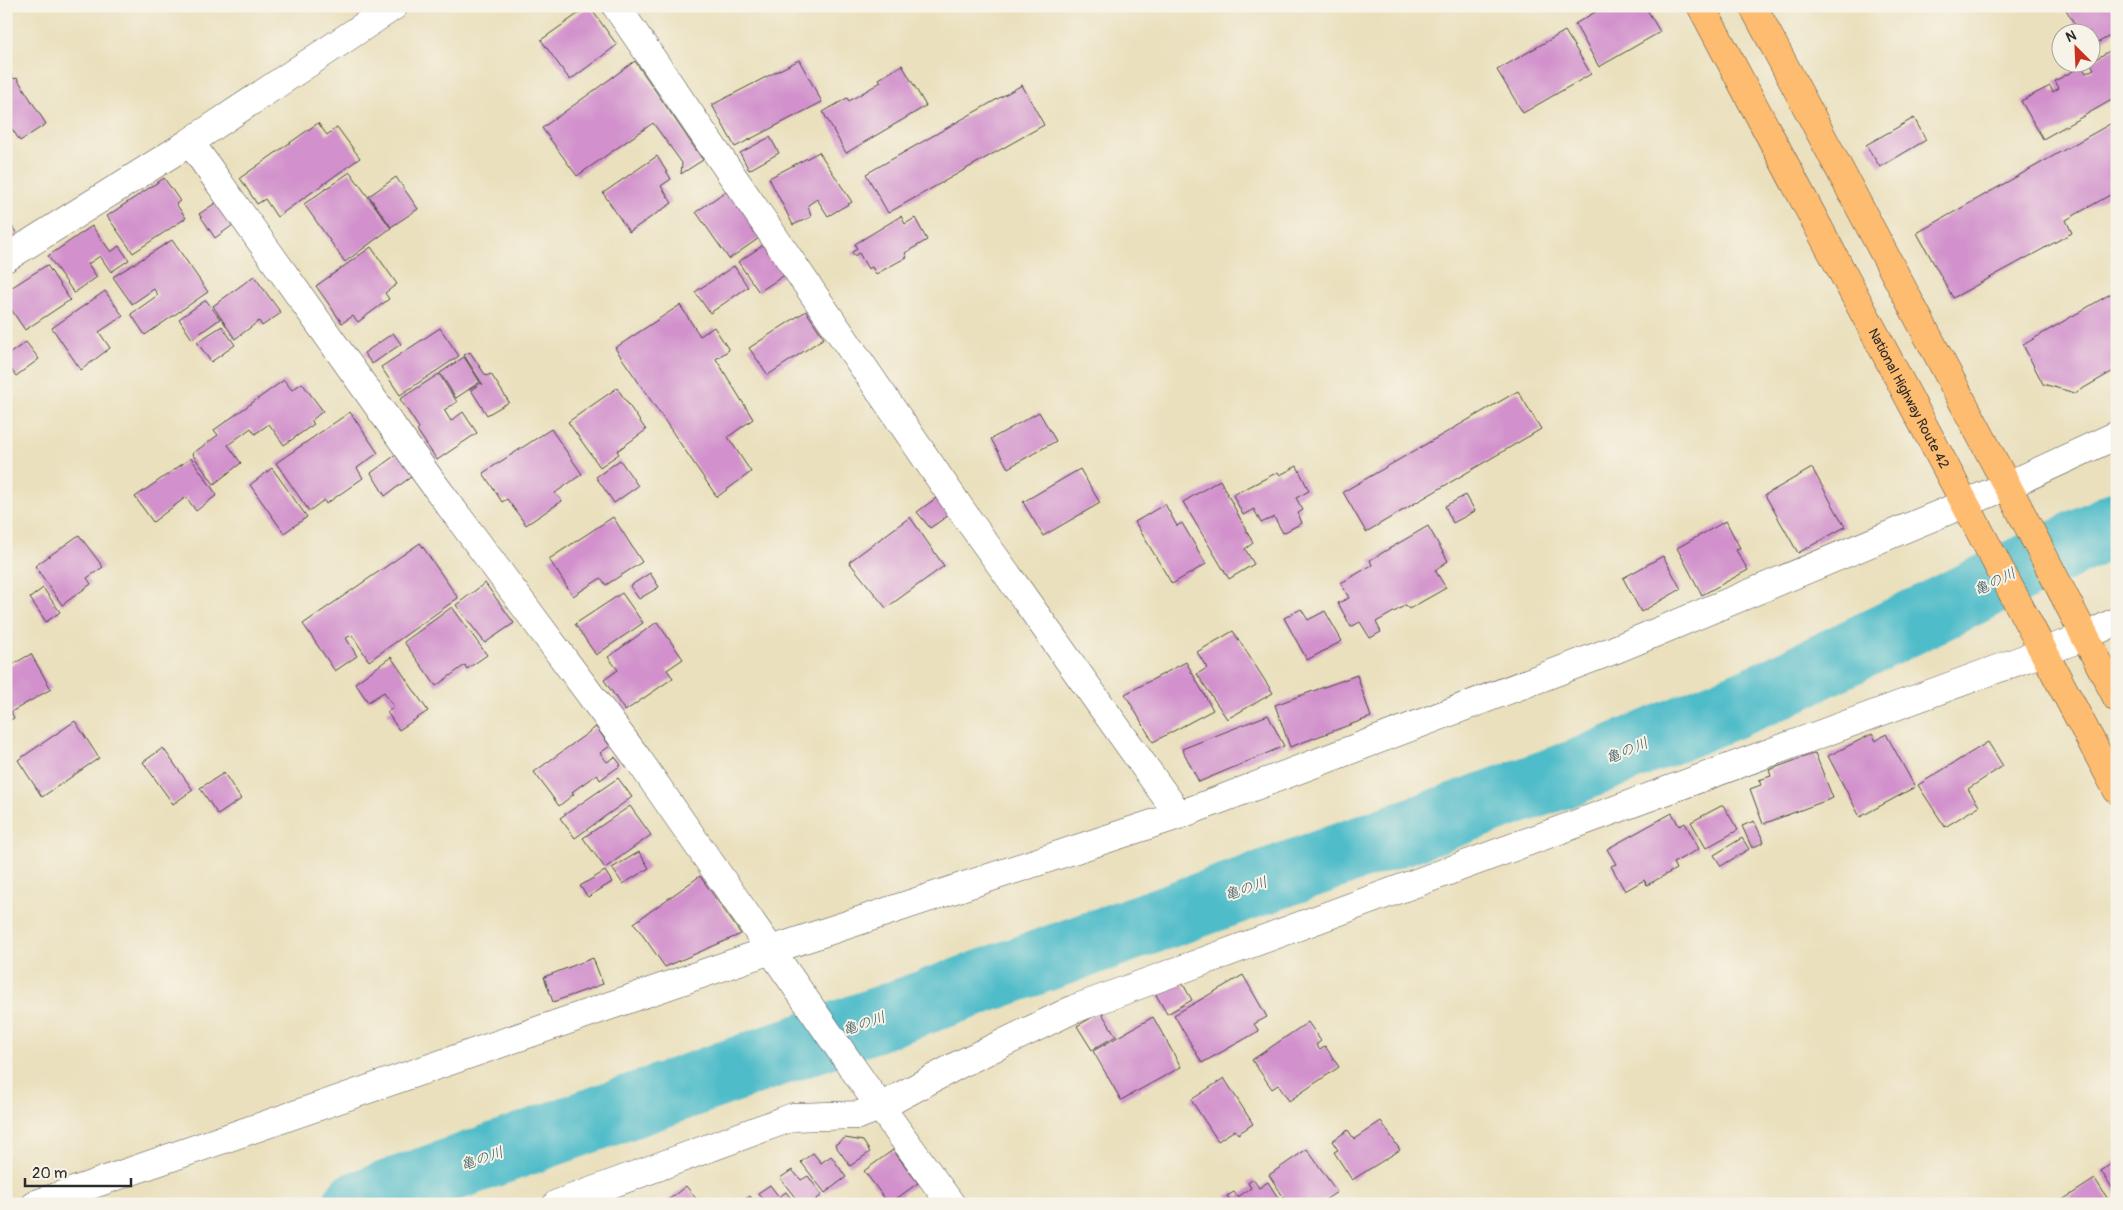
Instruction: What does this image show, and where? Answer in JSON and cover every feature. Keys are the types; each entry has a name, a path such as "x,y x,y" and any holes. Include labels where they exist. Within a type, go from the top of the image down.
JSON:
{"highway":[{"name":"National Highway Route 42","path":"1701,6 2117,790"},
{"path":"1753,6 2010,491 2117,698"}],"street":[{"path":"6,258 190,142 394,6"},
{"path":"616,6 962,511 1179,815"},
{"path":"190,142 427,475 638,759 873,1097 951,1204"},
{"path":"36,1204 776,958 1179,815 1614,650 2010,491 2117,435"},
{"path":"557,1204 793,1118 859,1115 873,1097 958,1065 1074,1009 2081,630 2117,621"}],"building":[{"path":"589,6 617,45 570,80 541,40"},
{"path":"1605,6 1645,6 1660,32 1599,67 1575,24"},
{"path":"2064,6 2117,6 2117,32 2100,41 2100,22 2073,22"},
{"path":"1565,31 1591,74 1523,113 1497,70"},
{"path":"2115,48 2117,51 2117,97 2043,139 2021,101 2050,86 2053,92 2059,88 2055,81 2071,72 2100,72 2100,56"},
{"path":"799,60 822,102 735,147 712,105"},
{"path":"635,61 703,160 681,174 682,163 653,123 577,176 542,128"},
{"path":"902,65 926,106 846,153 823,112 847,98 849,101 881,82 879,79"},
{"path":"6,68 14,79 17,78 46,124 20,141 6,120"},
{"path":"1022,85 1044,125 888,213 866,174"},
{"path":"1914,118 1926,140 1880,167 1866,145"},
{"path":"2117,120 2117,191 2066,220 2072,233 1953,298 1917,233"},
{"path":"318,123 327,135 337,127 360,158 277,217 265,199 257,204 240,178"},
{"path":"770,137 779,153 749,170 740,153"},
{"path":"819,152 852,202 828,216 817,199 808,205 811,217 793,225 769,178"},
{"path":"657,156 671,179 661,186 672,203 629,232 603,193"},
{"path":"350,172 391,228 345,262 304,204"},
{"path":"396,177 418,209 391,227 369,196"},
{"path":"164,178 180,201 176,204 186,218 133,253 107,216"},
{"path":"729,189 762,236 729,259 696,212"},
{"path":"217,202 233,225 215,238 199,214"},
{"path":"901,216 905,224 915,218 927,240 905,253 907,257 876,274 872,267 868,269 859,253 854,256 852,252 857,249 855,244"},
{"path":"6,218 20,238 6,248"},
{"path":"92,226 111,252 119,246 129,260 111,272 100,256 88,264 97,277 74,293 48,256"},
{"path":"172,240 208,292 145,335 131,314 158,295 154,289 132,304 113,277"},
{"path":"765,244 786,274 759,292 738,262"},
{"path":"371,247 397,284 385,293 389,299 358,322 353,316 342,323 316,286"},
{"path":"47,265 70,300 25,330 6,302 6,291"},
{"path":"734,266 748,287 710,313 695,292"},
{"path":"254,276 281,313 262,326 259,321 235,339 213,306"},
{"path":"2117,290 2117,369 2075,393 2043,384 2023,345"},
{"path":"105,291 123,316 99,332 110,348 81,370 52,328"},
{"path":"206,300 220,319 192,339 179,319"},
{"path":"680,305 700,336 714,327 729,350 716,359 753,419 728,437 751,472 717,497 615,348"},
{"path":"806,311 824,338 768,375 749,348"},
{"path":"222,326 235,345 211,362 197,342"},
{"path":"440,328 459,356 400,395 381,367"},
{"path":"393,333 401,344 372,364 364,353"},
{"path":"26,342 39,359 16,376 6,363 6,356"},
{"path":"470,352 486,376 491,374 509,402 487,415 471,390 481,383 483,385 464,355"},
{"path":"464,357 480,382 456,398 440,373"},
{"path":"439,374 457,402 444,410 451,421 463,412 477,433 437,460 417,430 419,428 400,399"},
{"path":"284,380 292,390 302,383 323,411 311,421 314,424 284,445 269,424 255,434 251,428 228,445 241,463 214,484 192,454 218,435 214,430"},
{"path":"617,388 646,430 617,451 619,454 600,467 568,422"},
{"path":"1518,391 1541,429 1366,532 1343,492"},
{"path":"350,412 378,453 357,468 363,478 326,504 324,500 309,511 276,463"},
{"path":"1039,412 1056,441 1008,468 991,439"},
{"path":"551,429 582,474 555,493 562,501 526,525 507,499 502,502 483,473"},
{"path":"401,451 415,474 385,496 371,473"},
{"path":"191,458 217,495 196,511 186,497 153,522 135,497"},
{"path":"620,460 638,486 614,503 596,477"},
{"path":"1297,466 1309,491 1296,498 1303,510 1298,513 1302,523 1283,533 1274,517 1261,523 1254,509 1243,515 1233,495 1278,472 1280,475"},
{"path":"272,468 307,517 284,533 250,485"},
{"path":"1812,468 1845,527 1798,553 1765,495"},
{"path":"1080,469 1100,503 1043,536 1023,502"},
{"path":"1220,480 1253,543 1245,549 1254,564 1229,579 1183,502"},
{"path":"943,493 955,511 930,528 917,512"},
{"path":"1466,495 1475,511 1453,523 1445,506"},
{"path":"1165,504 1177,526 1182,523 1206,564 1172,584 1135,522"},
{"path":"613,517 642,562 606,585 601,578 573,596 549,559"},
{"path":"910,517 944,566 886,608 849,562"},
{"path":"1726,521 1740,548 1736,550 1748,570 1702,595 1677,548"},
{"path":"1428,526 1448,561 1435,570 1446,588 1409,609 1406,605 1376,622 1381,632 1370,638 1360,622 1351,627 1338,603 1349,598 1341,583 1372,565 1370,560"},
{"path":"79,535 103,567 87,578 91,584 62,605 35,566"},
{"path":"420,543 458,598 369,661 352,635 346,638 357,656 335,671 303,624"},
{"path":"1663,556 1681,589 1641,612 1623,578"},
{"path":"650,573 659,587 639,599 630,586"},
{"path":"485,583 514,623 485,643 456,605"},
{"path":"43,588 60,612 46,622 30,598"},
{"path":"622,593 643,623 596,655 575,624"},
{"path":"452,607 487,655 467,669 465,665 436,686 404,642"},
{"path":"1301,609 1308,620 1325,611 1342,641 1307,660 1284,618"},
{"path":"657,622 683,659 667,670 673,678 625,711 604,680 618,670 608,657"},
{"path":"1233,631 1273,693 1227,719 1197,674 1207,668 1197,652"},
{"path":"31,654 51,689 11,712 14,718 6,722 6,668"},
{"path":"391,657 428,711 399,730 387,712 394,707 384,692 368,702 355,683"},
{"path":"1186,662 1213,710 1153,742 1125,694"},
{"path":"1357,675 1371,717 1290,747 1275,705"},
{"path":"1268,715 1284,746 1199,782 1182,749"},
{"path":"75,721 99,758 42,797 18,760"},
{"path":"596,727 610,746 600,753 607,762 615,757 621,765 600,780 597,774 572,792 574,794 559,806 534,772"},
{"path":"1872,734 1876,741 1886,734 1915,787 1860,817 1828,756"},
{"path":"1988,742 2003,766 1968,789 1979,806 1945,827 1918,785"},
{"path":"163,748 193,790 173,804 143,762"},
{"path":"1815,753 1833,798 1763,824 1750,789 1761,785 1759,780 1771,776 1769,770"},
{"path":"224,773 241,799 218,815 200,788"},
{"path":"618,778 632,797 575,838 560,818"},
{"path":"1723,805 1738,830 1706,848 1691,822"},
{"path":"630,806 651,835 605,868 583,838"},
{"path":"1672,813 1679,826 1685,823 1699,849 1673,863 1676,869 1647,885 1644,880 1625,891 1611,866 1616,864 1607,849"},
{"path":"1754,821 1764,842 1752,848 1742,826"},
{"path":"1742,838 1749,849 1721,866 1714,855"},
{"path":"639,852 649,868 623,884 612,868"},
{"path":"605,871 612,882 588,897 580,886"},
{"path":"700,876 741,934 665,967 634,923"},
{"path":"593,958 603,984 553,1002 544,977"},
{"path":"1243,975 1267,1017 1254,1024 1259,1031 1202,1063 1174,1015"},
{"path":"1180,979 1192,1000 1167,1014 1155,993"},
{"path":"1101,1012 1116,1036 1092,1050 1077,1026"},
{"path":"1153,1017 1181,1067 1121,1100 1093,1051"},
{"path":"1308,1022 1321,1041 1316,1045 1320,1050 1325,1046 1339,1067 1289,1101 1278,1085 1272,1089 1252,1060"},
{"path":"1224,1078 1253,1124 1238,1134 1235,1130 1218,1141 1191,1100"},
{"path":"1381,1121 1400,1150 1352,1180 1334,1152 1338,1150 1332,1141 1348,1130 1354,1139"},
{"path":"845,1138 863,1141 870,1152 850,1166 835,1145"},
{"path":"1307,1149 1337,1192 1319,1204 1288,1204 1269,1175"},
{"path":"893,1150 918,1183 889,1204 864,1171"},
{"path":"813,1153 821,1163 831,1156 846,1177 825,1193 801,1162"},
{"path":"2117,1160 2117,1195 2101,1171"},
{"path":"792,1170 801,1180 808,1176 822,1195 810,1204 800,1204 780,1178"},
{"path":"1253,1179 1259,1188 1268,1182 1282,1204 1232,1204 1227,1196 1234,1192 1238,1197 1251,1188 1248,1183"},
{"path":"2095,1179 2111,1204 2056,1204"},
{"path":"770,1185 779,1197 786,1192 795,1204 766,1204 758,1193"},
{"path":"686,1186 697,1200 691,1204 663,1204"},
{"path":"750,1196 756,1204 740,1204"}],"waterway":[{"name":"亀の川","path":"355,1204 1575,772 1766,693 2117,523"}]}
